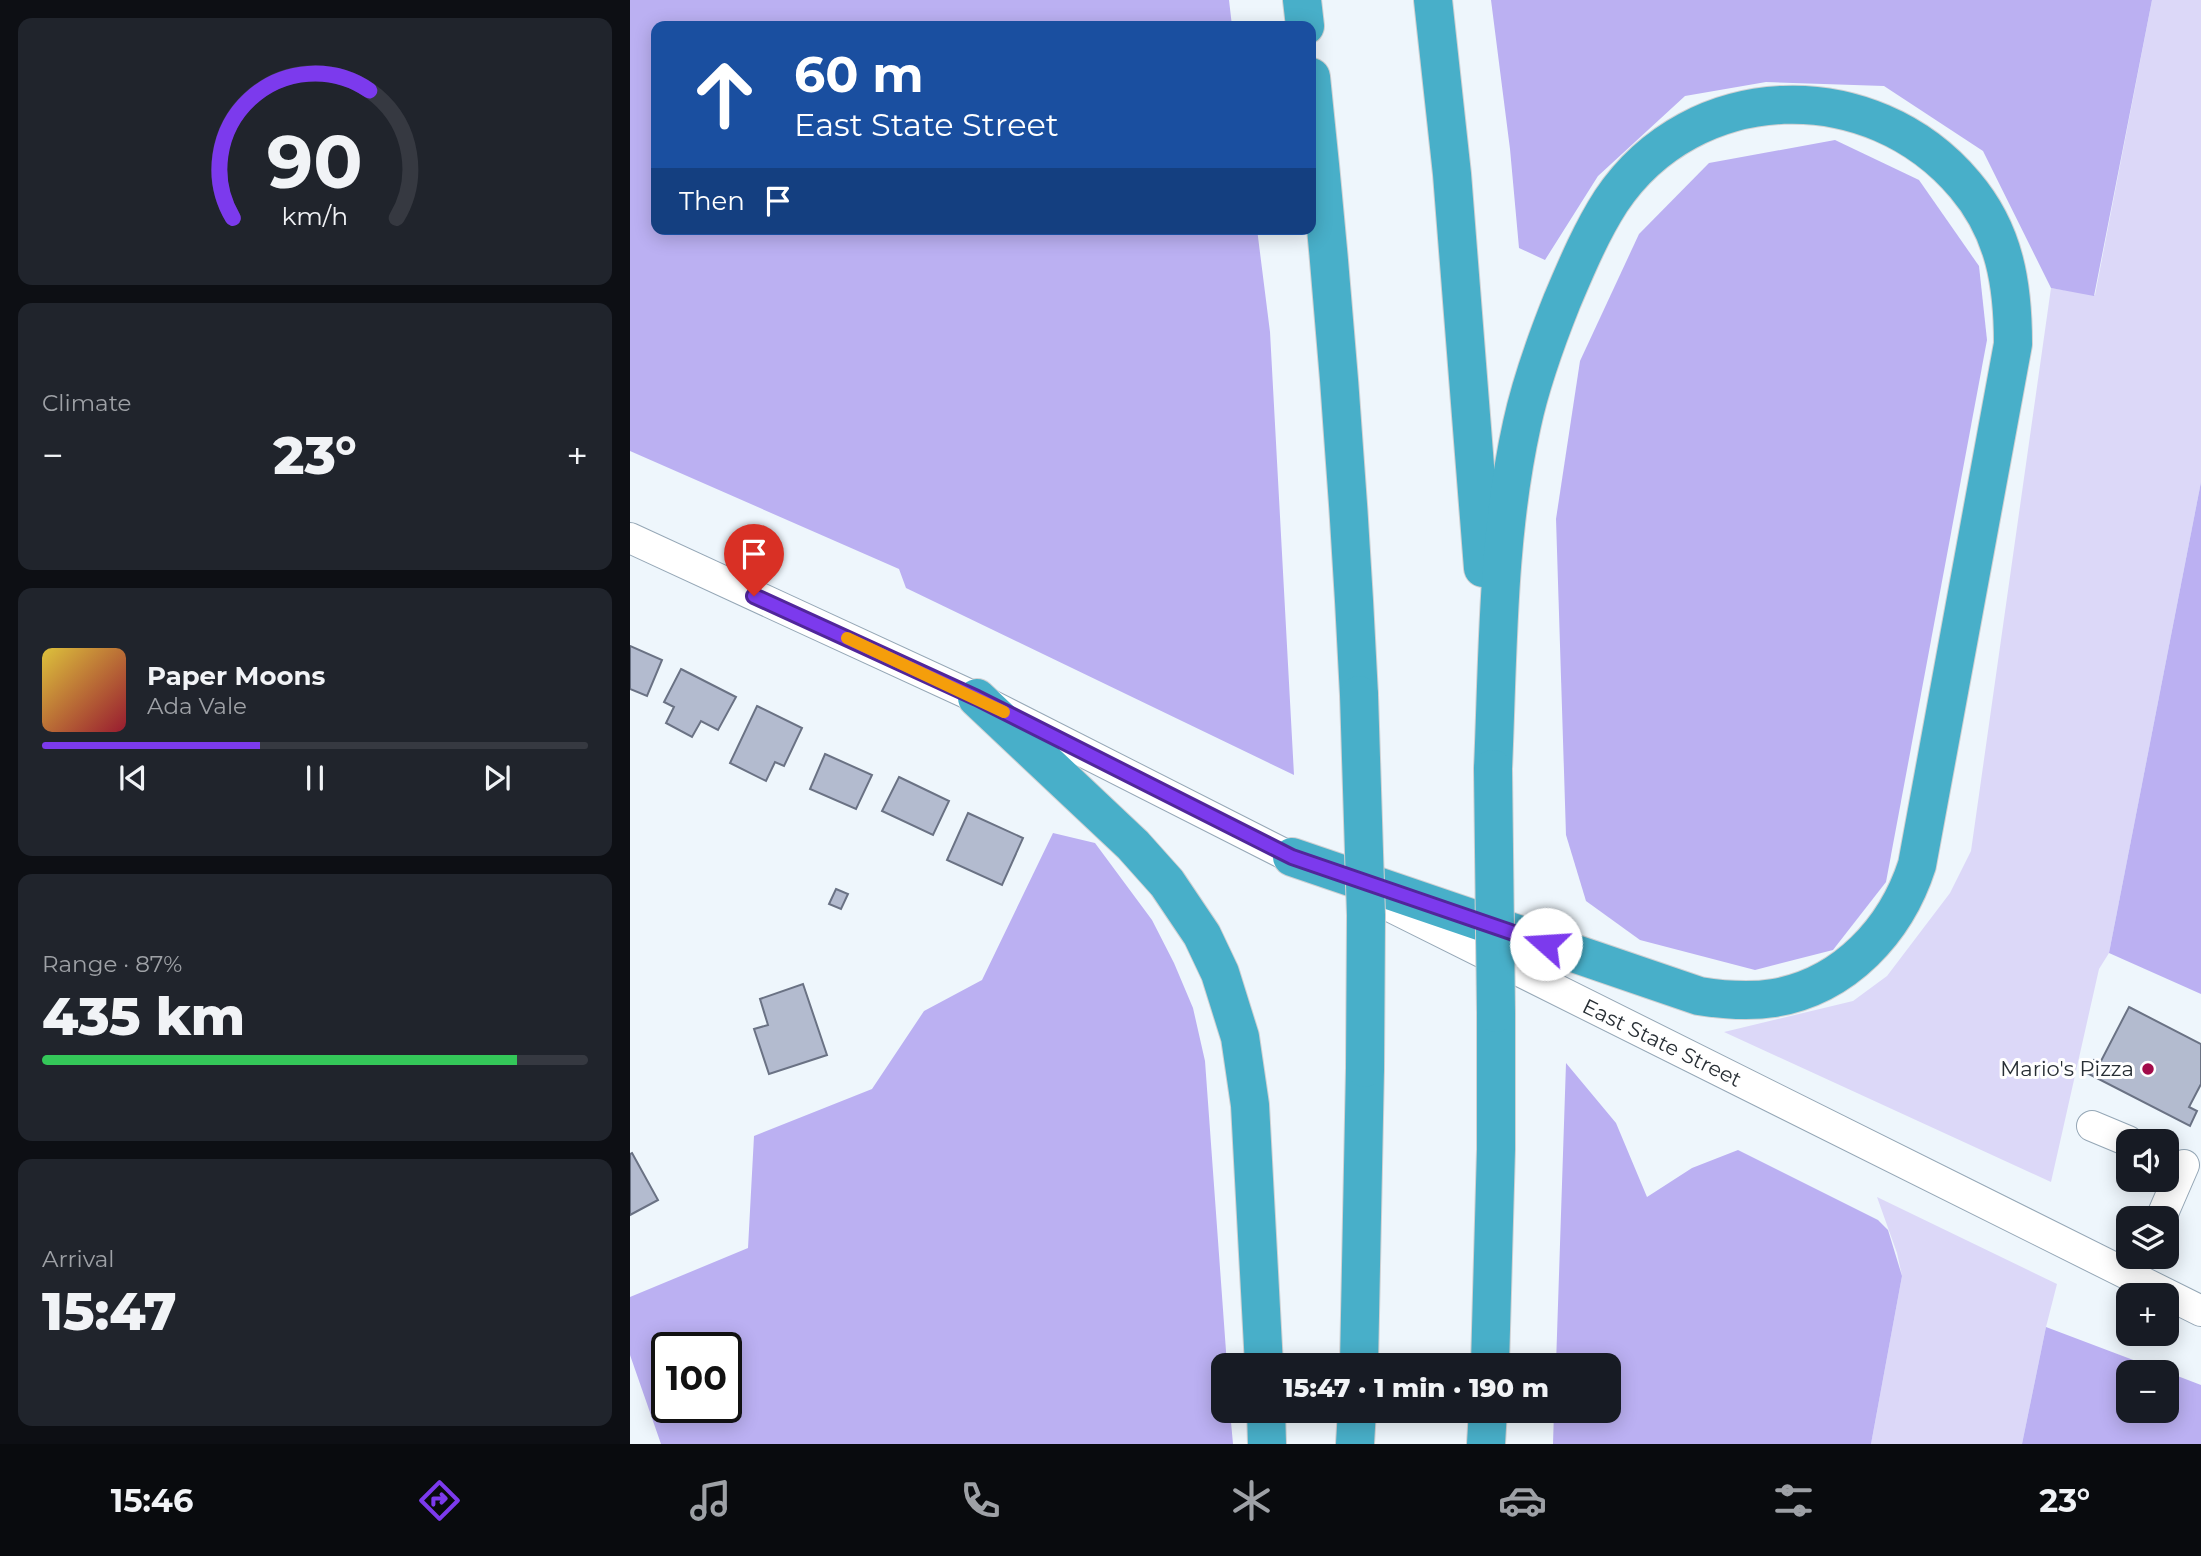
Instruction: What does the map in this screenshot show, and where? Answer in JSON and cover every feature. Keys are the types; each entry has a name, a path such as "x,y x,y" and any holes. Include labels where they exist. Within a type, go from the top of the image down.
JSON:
{"highway":[{"path":"1302,0 1304,21"},
{"path":"1433,0 1467,350 1489,659 1493,769 1496,1149 1490,1353"},
{"path":"1292,857 1699,996 1734,1001 1775,998 1812,987 1840,972 1868,950 1892,921 1910,887 1917,865 2013,344 2013,302 2007,271 1989,222 1966,186 1937,156 1903,132 1868,116 1831,106 1789,103 1747,108 1710,120 1673,140 1638,169 1611,201 1575,269 1544,345 1522,423 1507,517 1493,769"},
{"path":"1316,132 1350,510 1359,695 1366,915 1359,1353"},
{"path":"977,698 1133,845 1167,883 1202,935 1220,973 1240,1038 1250,1105 1263,1353"},
{"path":"1266,1423 1267,1444"},
{"path":"1355,1444 1356,1423"},
{"path":"1486,1444 1487,1423"}],"street":[{"name":"East State Street","path":"630,538 977,698 1292,857 2116,1256"},
{"path":"2092,1126 2116,1136"},
{"path":"2166,1206 2184,1165"},
{"name":"East State Street","path":"2142,1269 2201,1311"}],"shaded area":[{"path":"630,0 1229,0 1231,21 651,21 651,235 1258,235 1270,332 1294,775 906,588 899,569 630,451"},
{"path":"1491,0 2152,0 2094,296 2051,288 1983,151 1884,86 1766,82 1685,96 1598,176 1545,260 1519,248 1510,149"},
{"path":"2152,0 2201,0 2201,482 2109,953 2099,969 2051,1182 1724,1032 1853,1001 1887,976 1950,893 1971,851 2051,288 2095,295"},
{"path":"1835,140 1919,180 1979,266 1987,340 1886,882 1833,950 1755,970 1640,940 1586,901 1566,835 1556,519 1580,361 1639,234 1709,163"},
{"path":"2201,482 2201,994 2109,953"},
{"path":"1053,833 1095,843 1152,920 1193,1008 1205,1061 1226,1353 1211,1353 1211,1423 1231,1423 1233,1444 661,1444 654,1423 742,1423 742,1332 651,1332 651,1415 630,1355 630,1297 748,1248 754,1136 872,1089 924,1011 982,980"},
{"path":"1566,1063 1616,1123 1647,1197 1692,1168 1738,1150 1878,1220 1888,1230 1902,1276 1871,1444 1553,1444 1554,1423 1621,1423 1621,1353 1556,1353"},
{"path":"1877,1197 2057,1284 2022,1444 1871,1444 1902,1276 1897,1253"},
{"path":"2046,1327 2133,1360 2116,1360 2116,1423 2179,1423 2179,1377 2201,1385 2201,1444 2022,1444"}],"building":[{"path":"630,646 662,660 647,696 630,689"},
{"path":"681,669 736,697 718,730 701,721 692,737 666,723 674,707 664,702"},
{"path":"757,706 802,728 784,766 775,762 766,781 730,763"},
{"path":"825,754 872,775 856,809 810,789"},
{"path":"899,777 949,801 933,835 882,811"},
{"path":"968,813 1023,838 1002,885 947,860"},
{"path":"836,889 848,894 841,909 829,904"},
{"path":"803,984 827,1055 769,1074 754,1029 768,1025 760,999"},
{"path":"2129,1007 2201,1044 2201,1084 2189,1107 2197,1111 2190,1126 2087,1073 2094,1060 2100,1063"},
{"path":"632,1153 658,1200 630,1215 630,1154"}],"slow traffic":[{"path":"847,638 1004,712"}],"place":[{"name":"Mario's Pizza","path":"2148,1069"}],"route":[{"path":"754,596 977,698 1292,857 1546,944"}]}
